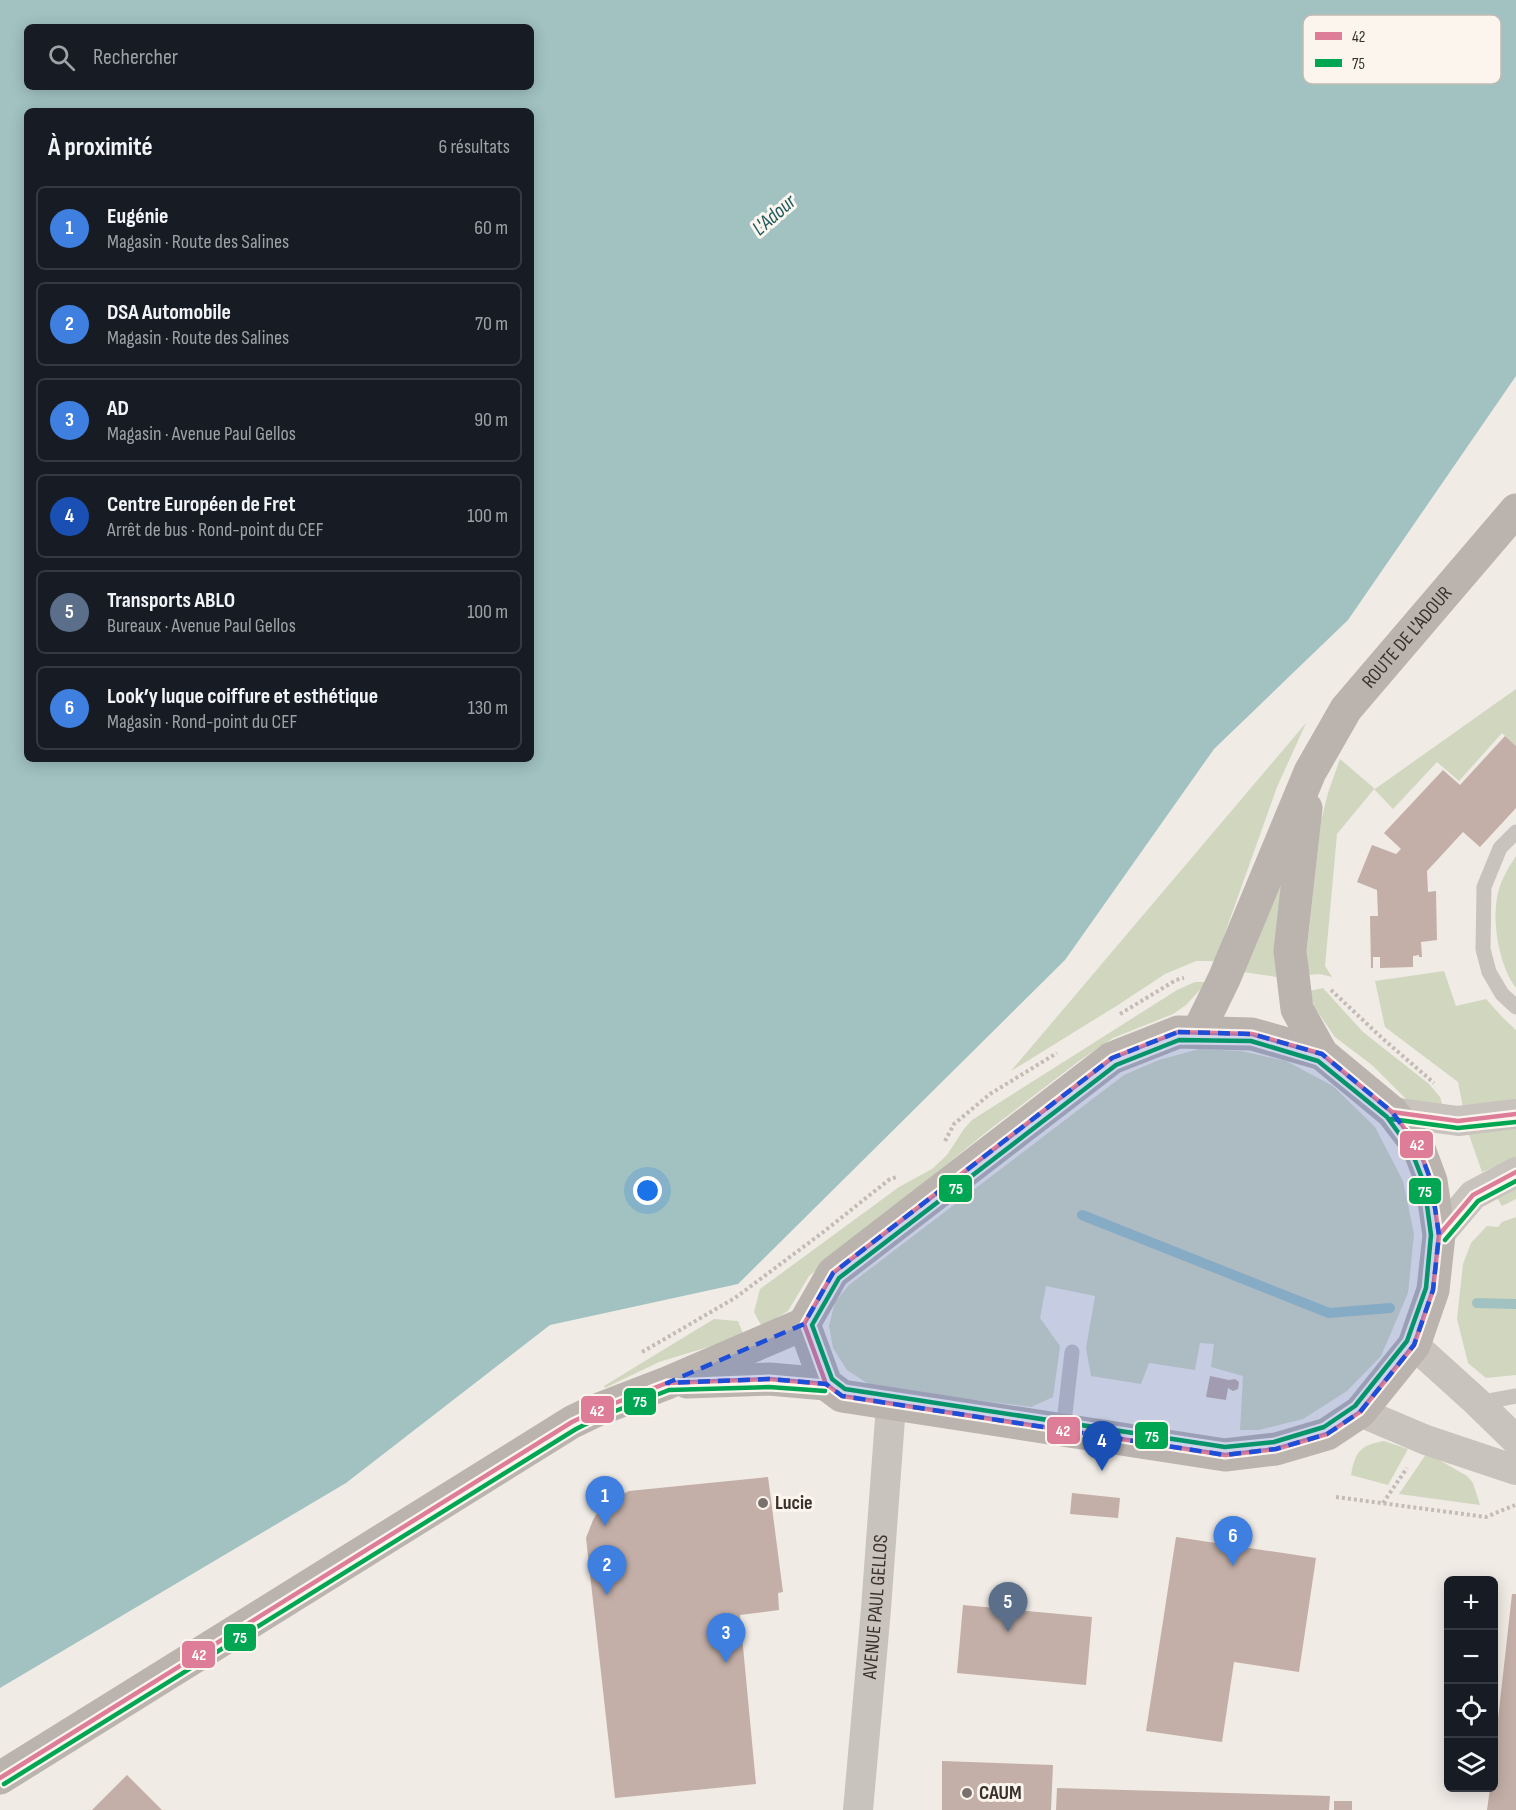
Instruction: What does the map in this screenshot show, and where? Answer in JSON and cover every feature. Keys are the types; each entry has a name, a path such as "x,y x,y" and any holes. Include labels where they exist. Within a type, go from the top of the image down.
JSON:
{"main road":[{"name":"ROUTE DE L'ADOUR","path":"1198,1032 1224,979 1310,772 1346,709 1516,510"},
{"name":"ROUTE DE L'ADOUR","path":"1310,772 1290,951 1297,1009 1322,1054"},
{"path":"0,1778 572,1422 804,1324 833,1273 1112,1058 1178,1032 1252,1034 1322,1054 1392,1112 1418,1146 1431,1181 1439,1235 1433,1290 1414,1345 1360,1412 1327,1434 1276,1449 1225,1455 842,1396 826,1383 804,1324"},
{"path":"668,1383 769,1379 826,1383"}],"street":[{"path":"1392,1112 1458,1121 1516,1114"},
{"path":"1439,1235 1473,1195 1516,1172"},
{"path":"1414,1345 1516,1440"},
{"name":"AVENUE PAUL GELLOS","path":"858,1810 891,1405"},
{"path":"1360,1412 1426,1440 1516,1470"}],"lane":[{"path":"1516,832 1500,848 1484,887 1483,949 1488,972 1502,994 1516,1007"},
{"path":"1063,1431 1072,1352"},
{"path":"1478,1404 1516,1396"}],"path":[{"path":"1112,1019 1176,980 1187,977"},
{"path":"1324,983 1382,1038 1432,1079 1437,1086"},
{"path":"944,1142 954,1124 990,1094 1061,1050"},
{"path":"633,1357 735,1298 890,1179 899,1176"},
{"path":"1336,1497 1486,1517 1516,1504"}],"highlighted area":[{"path":"1178,1032 1252,1034 1322,1054 1392,1112 1418,1146 1431,1181 1439,1235 1433,1290 1414,1345 1360,1412 1327,1434 1276,1449 1225,1455 842,1396 826,1384 769,1379 667,1383 804,1324 833,1273 1112,1058"}],"green space":[{"path":"1516,689 1516,746 1502,733 1459,781 1437,762 1393,809 1374,789 1337,834 1325,966 1332,977 1320,974 1308,975 1307,949 1321,821 1340,759 1375,789"},
{"path":"1306,723 1277,787 1215,961 1196,961 1165,974 1011,1071"},
{"path":"1283,845 1277,977 1236,971"},
{"path":"1516,856 1516,988 1502,957 1497,933 1496,909 1500,887"},
{"path":"1444,971 1456,1006 1486,999 1516,1030 1516,1101 1463,1107 1458,1082 1385,1027 1375,981"},
{"path":"1195,982 1207,982 1186,1005 1173,1014 1113,1038 989,1130 809,1276 788,1311 762,1327 754,1312 760,1289 899,1187 932,1169 947,1155 972,1120 1177,990"},
{"path":"1323,988 1363,1032 1429,1084 1440,1097 1444,1110 1407,1100 1372,1065 1335,1037 1315,1008 1309,991"},
{"path":"1199,1049 1241,1051 1286,1061 1333,1086 1375,1127 1403,1181 1414,1234 1408,1293 1381,1356 1347,1391 1303,1419 1259,1430 1240,1430 1243,1376 1211,1367 1214,1344 1200,1343 1195,1370 1149,1363 1141,1384 1091,1376 1086,1348 1095,1296 1046,1286 1040,1318 1060,1346 1053,1397 1031,1407 873,1387 847,1370 833,1348 829,1326 835,1302 849,1285 1124,1075 1159,1060"},
{"path":"1516,1126 1516,1158 1482,1172 1468,1132"},
{"path":"1516,1188 1516,1199 1502,1206 1496,1196"},
{"path":"1516,1217 1516,1375 1486,1378 1468,1363 1457,1319 1463,1264 1471,1243 1487,1226 1498,1227 1502,1222"},
{"path":"714,1319 738,1321 744,1336 659,1362 605,1388 604,1386"},
{"path":"1384,1441 1408,1449 1388,1485 1351,1475 1360,1451"},
{"path":"1427,1453 1467,1476 1473,1483 1480,1505 1399,1494"}],"water":[{"name":"L'Adour","path":"0,0 1516,0 1516,376 1348,620 1214,749 1065,960 738,1284 550,1325 346,1483 0,1688"}],"building":[{"path":"1505,736 1516,746 1516,808 1480,847 1463,832 1427,871 1428,892 1436,891 1437,940 1421,942 1422,957 1413,956 1413,967 1380,968 1380,957 1373,957 1373,968 1371,968 1370,916 1378,916 1377,890 1357,882 1372,845 1396,854 1401,849 1384,833 1443,770 1460,785"},
{"path":"1210,1376 1235,1379 1239,1382 1238,1389 1233,1391 1228,1388 1226,1400 1206,1397"},
{"path":"768,1477 783,1592 778,1593 779,1610 740,1615 756,1784 615,1798 586,1538 593,1520 599,1510 609,1501 629,1491"},
{"path":"1072,1493 1120,1498 1118,1518 1070,1514"},
{"path":"1176,1537 1316,1558 1299,1672 1234,1662 1222,1742 1146,1731"},
{"path":"1512,1594 1516,1594 1516,1810 1487,1810 1489,1792 1498,1792 1498,1719"},
{"path":"963,1605 1092,1617 1086,1685 957,1673"},
{"path":"942,1761 1053,1765 1051,1810 942,1810"},
{"path":"127,1775 162,1810 92,1810"},
{"path":"1057,1788 1330,1796 1329,1810 1056,1810"},
{"path":"1334,1801 1352,1801 1352,1810 1334,1810"}],"waterway":[{"path":"1082,1215 1329,1313 1390,1308"},
{"path":"1477,1303 1516,1304"}],"transit line":[{"name":"42","path":"1178,1032 1252,1034 1322,1054 1392,1112 1418,1146 1431,1181 1439,1235 1433,1290 1414,1345 1360,1412 1327,1434 1276,1449 1225,1455 842,1396 826,1384 804,1324 833,1273 1112,1058 1178,1032"},
{"name":"75","path":"1179,1040 1251,1041 1318,1061 1387,1117 1411,1150 1424,1183 1431,1235 1426,1288 1407,1341 1355,1406 1324,1427 1274,1442 1225,1447 845,1389 832,1379 812,1325 839,1278 1116,1065 1179,1040"},
{"name":"42","path":"1392,1112 1458,1121 1516,1114"},
{"name":"75","path":"1391,1119 1458,1128 1516,1122"},
{"name":"42","path":"1439,1235 1473,1195 1516,1172"},
{"name":"75","path":"1445,1240 1478,1201 1516,1181"},
{"name":"42","path":"0,1778 572,1422 597,1410 667,1383 769,1379 826,1384"},
{"name":"75","path":"4,1784 576,1429 600,1417 669,1390 769,1387 825,1391"}],"place":[{"name":"Centre Européen de Fret","path":"1102,1471"},
{"name":"Lucie","path":"763,1503"},
{"name":"Eugénie","path":"605,1526"},
{"name":"Look’y luque coiffure et esthétique","path":"1233,1566"},
{"name":"DSA Automobile","path":"607,1595"},
{"name":"Transports ABLO","path":"1008,1632"},
{"name":"AD","path":"726,1663"},
{"name":"CAUM","path":"967,1793"}]}
